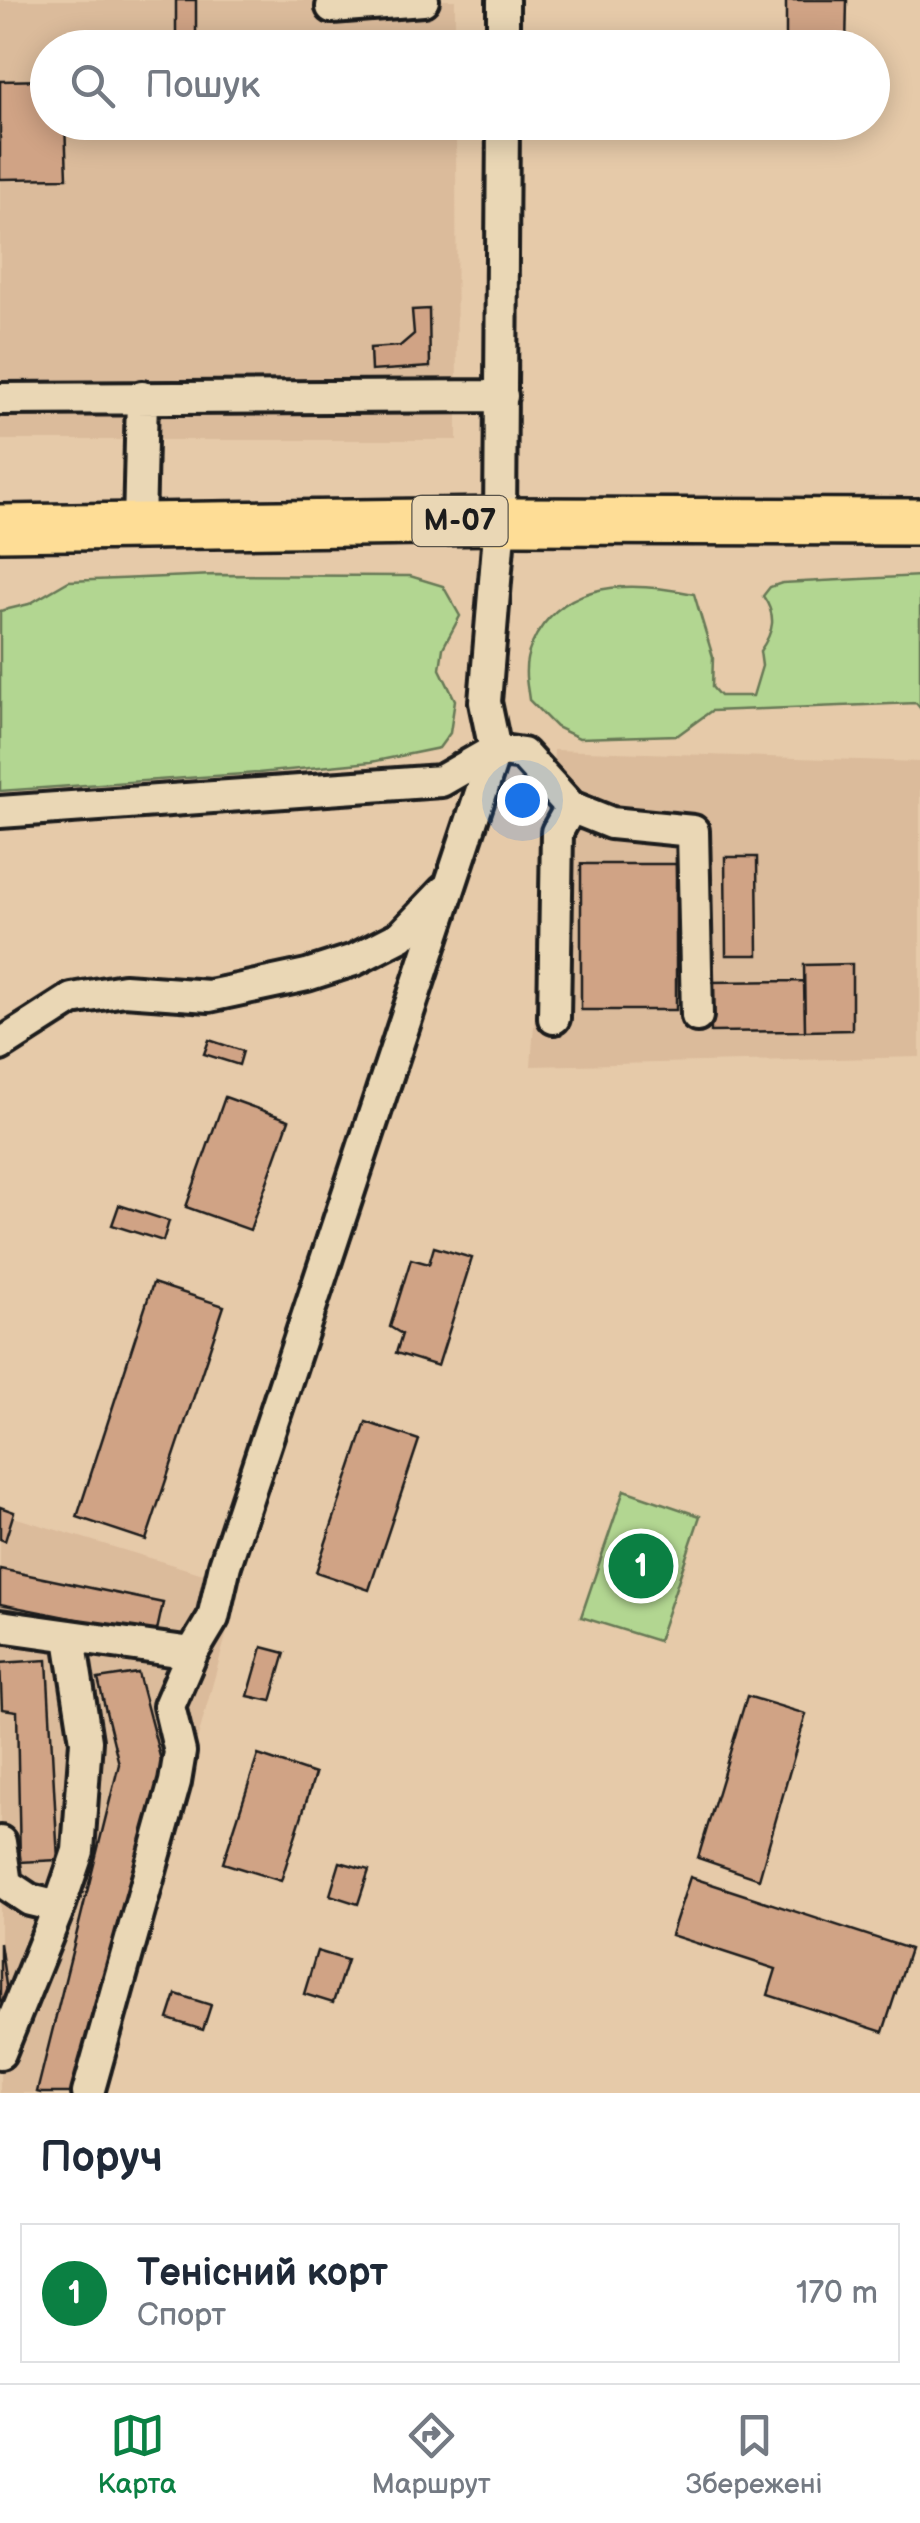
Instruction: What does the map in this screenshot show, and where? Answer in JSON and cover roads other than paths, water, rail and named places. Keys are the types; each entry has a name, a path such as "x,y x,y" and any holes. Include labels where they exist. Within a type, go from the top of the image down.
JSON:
{"highway":[{"name":"М-07","path":"0,528 500,520 920,522"}],"street":[{"path":"332,7 423,0"},
{"path":"503,0 503,30"},
{"path":"88,2093 175,1782 180,1752 169,1706 192,1653 213,1618 232,1547 495,750 485,713 500,520 503,140"},
{"path":"0,398 502,396"},
{"path":"139,527 142,397"},
{"path":"0,812 441,781 495,750 523,754 571,807 611,824 693,831 697,1016"},
{"path":"554,1018 557,832 571,807"},
{"path":"0,1044 72,999 124,990 210,996 307,975 354,960 401,936 453,882"},
{"path":"0,1626 192,1653"},
{"path":"0,2053 78,1850 86,1740 70,1638"},
{"path":"0,1842 6,1884 30,1900 59,1907"}],"place":[{"name":"Тенісний корт","path":"641,1566"}]}
